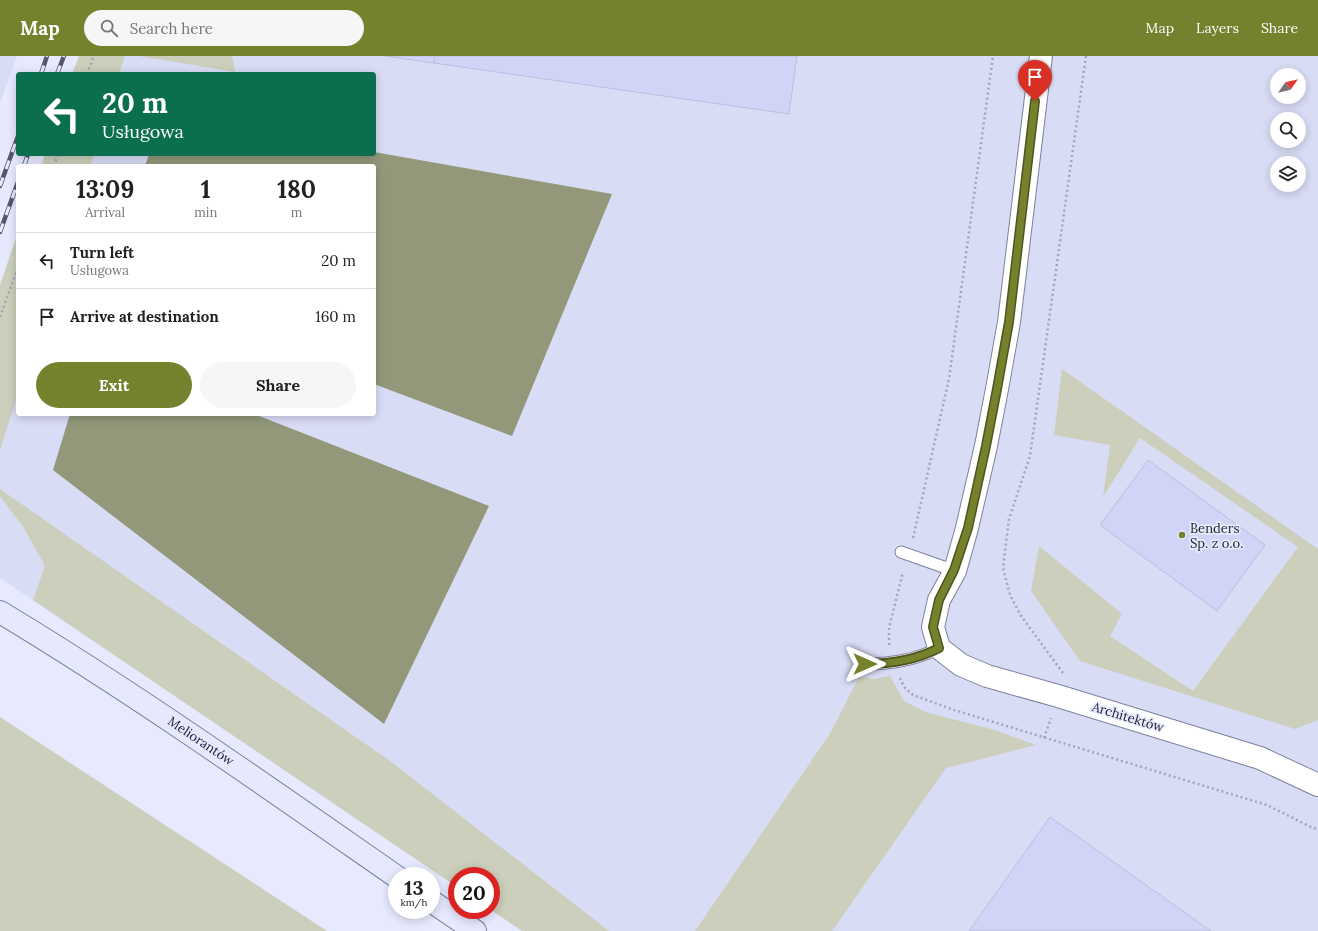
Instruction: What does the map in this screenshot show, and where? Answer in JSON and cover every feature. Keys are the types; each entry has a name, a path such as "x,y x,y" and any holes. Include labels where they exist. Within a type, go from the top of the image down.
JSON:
{"main road":[{"name":"Meliorantów","path":"0,612 134,697 249,774 388,871"},
{"path":"440,906 475,931"}],"street":[{"path":"939,648 933,627 939,600 954,570 976,492 1009,322 1041,56"},
{"name":"Architektów","path":"939,648 961,665 986,676 1058,696 1260,758 1318,785"}],"lane":[{"path":"905,554 954,570"},
{"path":"865,664 893,663 930,653 939,648"}],"path":[{"path":"88,72 94,56"},
{"path":"993,56 949,379 905,554 889,628 889,649 893,663 904,687 913,695 954,710 1044,738 1267,805 1313,828 1318,829"},
{"path":"1044,738 1058,696 1063,673 1021,616 1010,595 1003,568 1009,519 1030,456 1086,56"},
{"path":"0,317 16,273"}],"shaded area":[{"path":"0,56 17,56 0,103"},
{"path":"79,56 125,56 120,72 73,72"},
{"path":"94,56 1318,56 1318,931 522,931 500,916 500,867 448,867 448,881 440,876 440,867 427,867 0,578 0,317 16,273 16,416 376,416 376,164 55,164 57,156 376,156 376,72 88,72"},
{"path":"139,56 232,56 235,72"},
{"path":"376,152 612,194 512,436 376,385 376,164 146,164 148,156 376,156"},
{"path":"44,156 93,156 91,164 42,164"},
{"path":"16,238 16,400 0,450 0,285"},
{"path":"1062,369 1318,549 1318,720 1295,729 1080,661 1031,591 1039,546 1122,614 1110,636 1193,691 1298,547 1140,438 1103,497 1110,445 1054,435"},
{"path":"69,416 259,416 489,506 384,724 53,470"},
{"path":"0,489 390,761 609,931 522,931 500,916 500,867 448,867 448,881 440,875 440,867 427,867 33,600 45,566 24,528 0,496"},
{"path":"890,676 904,701 925,712 995,730 1036,745 946,768 832,931 695,931 831,732 859,677 874,679"},
{"path":"0,717 327,931 0,931"}],"building":[{"path":"385,56 435,56 434,63"},
{"path":"435,56 797,56 789,114 434,63"},
{"name":"Benders Sp. z o.o.","path":"1148,460 1265,545 1217,611 1100,525"},
{"path":"1050,817 1211,931 969,931"}],"railway":[{"path":"42,72 47,56"},
{"path":"58,72 64,56"},
{"path":"0,186 16,142"},
{"path":"25,164 27,156"},
{"path":"0,232 16,188"}],"place":[{"name":"Benders Sp. z o.o.","path":"1182,535"}],"route":[{"path":"865,664 893,663 930,653 939,648 933,627 939,600 954,570 968,528 986,446 1009,322 1035,101"}]}
